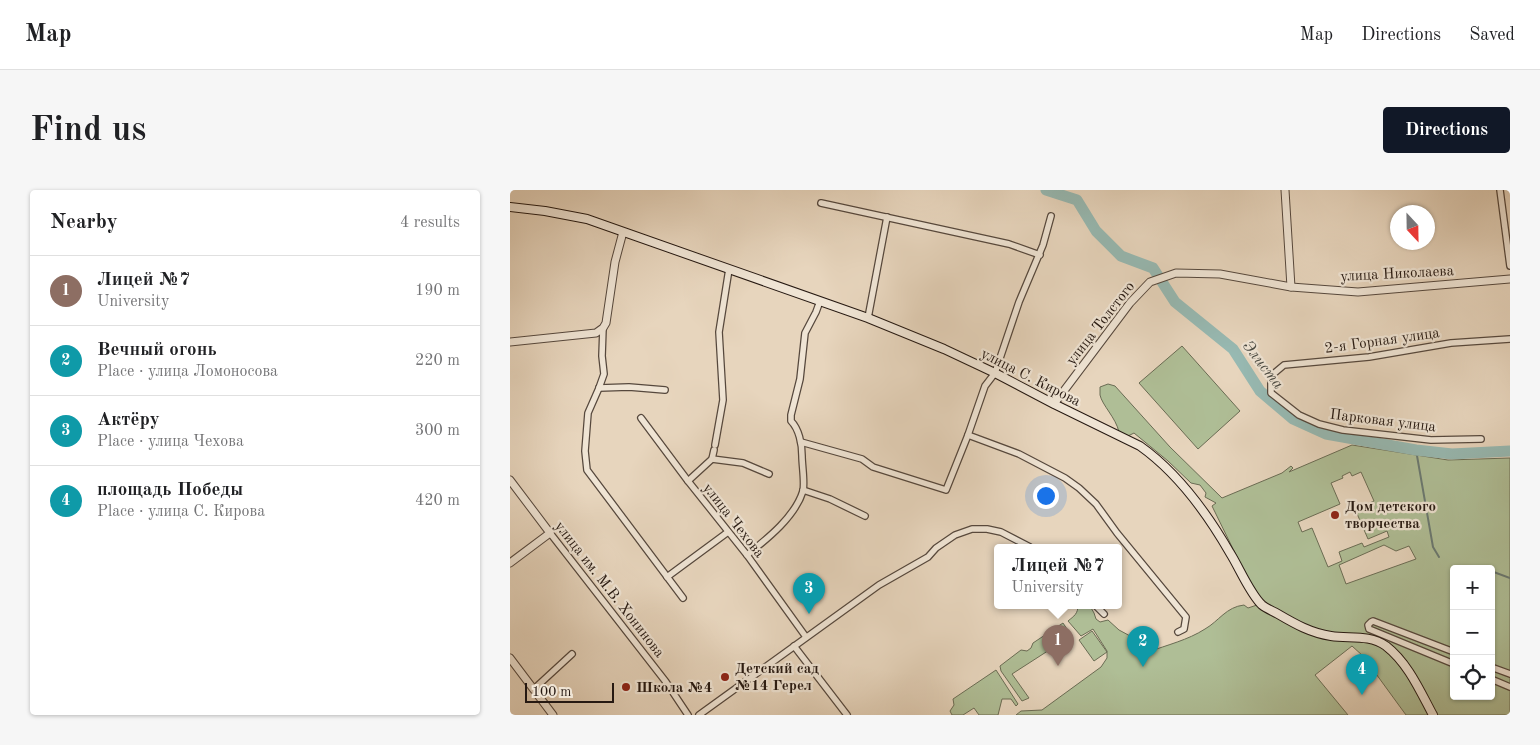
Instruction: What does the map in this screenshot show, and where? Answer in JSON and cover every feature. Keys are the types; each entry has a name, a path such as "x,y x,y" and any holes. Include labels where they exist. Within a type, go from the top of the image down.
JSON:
{"main road":[{"name":"улица С. Кирова","path":"510,208 533,209 587,219 868,318 944,349 1140,446 1161,462 1205,513 1254,596 1261,604 1308,630 1332,637 1368,638 1384,645 1397,656 1410,673 1432,715"}],"street":[{"path":"1285,190 1291,287"},
{"path":"1500,190 1510,266"},
{"path":"821,203 1009,244 1040,255"},
{"path":"802,442 862,460 873,467 946,490 986,386 995,373 1019,302 1040,255 1051,216"},
{"path":"868,318 887,217"},
{"path":"510,342 596,333 603,328 606,323 615,262 623,232"},
{"path":"688,481 712,459 722,400 720,332 728,269"},
{"name":"улица Николаева","path":"1150,282 1176,273 1220,274 1291,287 1358,292 1510,279"},
{"name":"улица Толстого","path":"1054,404 1130,303 1150,282"},
{"path":"747,555 766,540 791,514 803,490 802,442 796,425 791,420 791,415 800,379 805,333 820,301"},
{"path":"603,328 602,356 604,374 588,413 585,451 587,470 683,598"},
{"name":"2-я Горная улица","path":"1270,384 1271,376 1284,365 1369,357 1451,344 1510,339"},
{"name":"Парковая улица","path":"1270,384 1271,393 1299,415 1319,424 1343,430 1431,440 1481,439"},
{"path":"599,388 630,387 665,390"},
{"name":"улица Чехова","path":"641,418 747,555 806,637"},
{"path":"968,435 1018,454 1065,478 1086,494 1186,617 1184,629 1178,632"},
{"path":"712,459 743,463 769,474"},
{"name":"улица им. М.В. Хонинова","path":"510,480 666,682 688,715"},
{"path":"803,490 830,498 865,516"},
{"path":"699,715 880,585 928,557 936,548 961,532 987,529 1001,532 1024,544"},
{"path":"667,577 728,532"},
{"path":"510,563 550,534"},
{"path":"1099,609 1104,614"},
{"path":"1450,650 1374,621 1368,625 1369,629 1450,662"},
{"path":"794,646 847,715"},
{"path":"534,689 572,654"},
{"path":"510,658 553,715"},
{"path":"1495,668 1510,674"},
{"path":"1495,681 1510,687"}],"green space":[{"path":"1182,346 1240,411 1198,449 1139,383"},
{"path":"1108,384 1115,386 1170,447 1222,498 1282,473 1291,466 1293,468 1289,472 1352,445 1448,460 1510,458 1510,715 1406,715 1363,656 1352,646 1315,675 1348,715 1016,715 1021,711 1042,710 1101,667 1107,658 1107,651 1093,629 1081,636 1068,621 1074,616 1078,609 1092,609 1096,619 1100,622 1108,620 1119,630 1132,637 1148,652 1198,633 1232,608 1244,605 1248,608 1260,604 1212,506 1216,503 1205,497 1206,493 1200,485 1191,483 1134,433 1128,436 1119,432 1101,399 1100,387","holes":["1350,472 1352,476 1361,472 1374,501 1355,509 1368,539 1387,531 1389,537 1364,547 1362,543 1339,552 1342,561 1328,567 1312,528 1302,532 1298,522 1340,504 1331,483 1343,478 1342,476","1384,545 1396,551 1409,546 1416,559 1346,584 1339,565"]},
{"path":"1063,623 1067,629 1053,639 1057,645 1012,674 1029,698 1022,701 1001,671 1000,666 1021,650 1027,651 1033,643"},
{"path":"1092,631 1107,652 1094,661 1079,640"},
{"path":"996,670 1018,704 1016,706 1011,699 1002,699 998,715 979,715 974,708 963,715 952,715 950,711 954,705 953,699"}],"waterway":[{"name":"Элиста","path":"1046,190 1077,200 1096,231 1121,256 1153,268 1175,302 1233,349 1260,391 1293,419 1326,434 1416,450 1452,454 1510,451"},
{"path":"1416,450 1433,547 1439,557"},
{"path":"1495,572 1510,578"}],"place":[{"name":"Дом детского творчества","path":"1335,515"},
{"name":"Актёру","path":"809,614"},
{"name":"Лицей №7","path":"1058,666"},
{"name":"Вечный огонь","path":"1143,667"},
{"name":"Детский сад №14 Герел","path":"725,677"},
{"name":"Школа №4","path":"626,687"},
{"name":"площадь Победы","path":"1362,695"}]}
